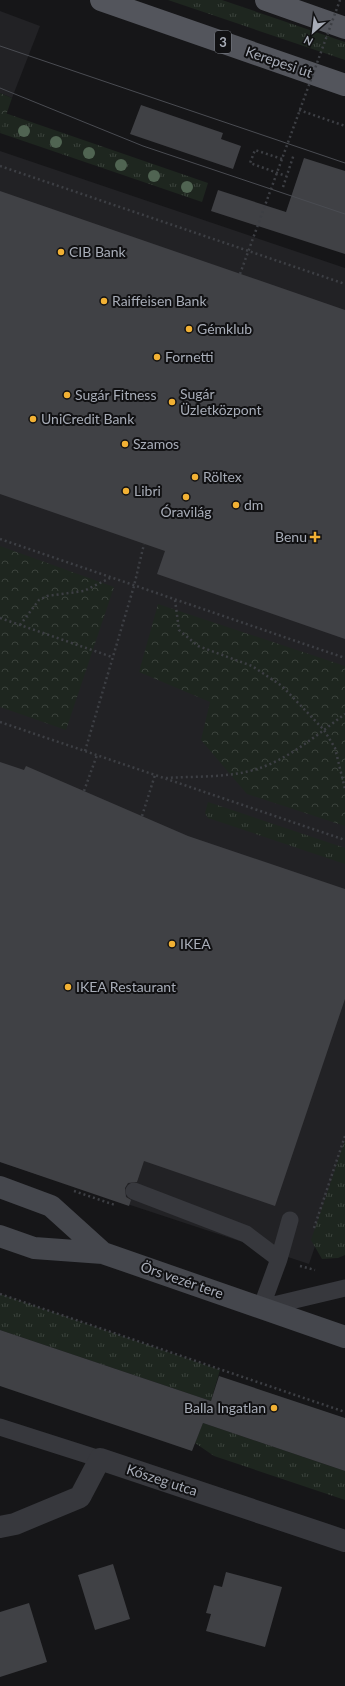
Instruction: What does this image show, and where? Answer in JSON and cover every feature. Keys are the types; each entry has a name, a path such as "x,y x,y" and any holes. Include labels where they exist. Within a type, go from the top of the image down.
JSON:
{"main road":[{"name":"Kerepesi út","path":"100,0 345,85"},
{"path":"266,0 345,28"},
{"name":"Örs vezér tere","path":"0,1186 51,1206 103,1253"},
{"name":"Örs vezér tere","path":"0,1236 34,1248 103,1253 341,1334"}],"street":[{"path":"0,1526 15,1524 80,1497 100,1459"},
{"name":"Kőszeg utca","path":"100,1459 345,1541"}],"lane":[{"path":"134,1191 246,1234 279,1259"},
{"path":"262,1308 279,1259 290,1220"},
{"path":"262,1308 345,1288"},
{"path":"0,1427 100,1459"}],"path":[{"path":"240,274 340,0"},
{"path":"299,110 345,126"},
{"path":"282,159 255,150 250,163 286,176"},
{"path":"283,186 294,154"},
{"path":"0,166 345,284"},
{"path":"0,539 345,658"},
{"path":"85,751 134,586 144,544"},
{"path":"20,625 39,600 47,596 84,591 111,578"},
{"path":"175,600 179,630 198,646 252,666 282,686 324,730 335,748 342,785 345,789"},
{"path":"0,618 112,657"},
{"path":"164,778 234,773 257,769 281,759 345,714"},
{"path":"0,722 345,840"},
{"path":"84,791 97,755"},
{"path":"142,816 155,775"},
{"path":"314,1230 345,1136"},
{"path":"301,1266 304,1259"},
{"path":"0,1294 345,1412"}],"shaded area":[{"path":"0,11 40,26 12,98 0,93"},
{"path":"0,151 345,268 345,1158 309,1264 0,1162"}],"green space":[{"path":"168,0 222,0 345,42 345,60"},
{"path":"0,93 12,98 0,133"},
{"path":"5,113 208,183 202,202 0,133"},
{"path":"0,546 114,587 66,730 0,707"},
{"path":"158,604 345,666 345,826 247,794 201,740 210,702 139,672"},
{"path":"208,802 345,848 345,864 208,818 205,813"},
{"path":"345,1140 345,1255 338,1258 322,1259 311,1240"},
{"path":"0,1294 220,1370 211,1401 0,1330"},
{"path":"203,1423 345,1471 345,1500 214,1456 195,1443"}],"building":[{"path":"141,105 223,133 221,139 241,146 233,169 130,134"},
{"path":"304,158 345,171 345,254 211,211 218,190 286,212"},
{"name":"Sugár Üzletközpont","path":"0,191 345,310 345,639 157,574 165,551 0,494"},
{"name":"IKEA","path":"0,762 24,770 26,766 188,836 345,889 345,999 275,1206 144,1161 137,1182 128,1183 125,1188 126,1197 131,1200 129,1206 0,1162"},
{"path":"0,1330 211,1401 219,1376 345,1418 345,1471 203,1423 192,1451 0,1386"},
{"path":"113,1564 130,1619 95,1630 78,1575"},
{"path":"226,1572 282,1587 265,1647 206,1631 211,1614 206,1613 214,1585 222,1587"},
{"path":"29,1603 47,1662 0,1677 0,1612"}],"tram line":[{"path":"0,46 345,163"},
{"path":"0,88 143,146 345,214"}],"place":[{"name":"CIB Bank","path":"61,252"},
{"name":"Raiffeisen Bank","path":"104,301"},
{"name":"Gémklub","path":"189,329"},
{"name":"Fornetti","path":"157,357"},
{"name":"Sugár Fitness","path":"67,395"},
{"name":"Sugár Üzletközpont","path":"172,402"},
{"name":"UniCredit Bank","path":"33,419"},
{"name":"Szamos","path":"125,444"},
{"name":"Röltex","path":"195,477"},
{"name":"Libri","path":"126,491"},
{"name":"Óravilág","path":"186,497"},
{"name":"dm","path":"236,505"},
{"name":"Benu","path":"315,537"},
{"name":"IKEA","path":"172,944"},
{"name":"IKEA Restaurant","path":"68,987"},
{"name":"Balla Ingatlan","path":"274,1408"}]}
